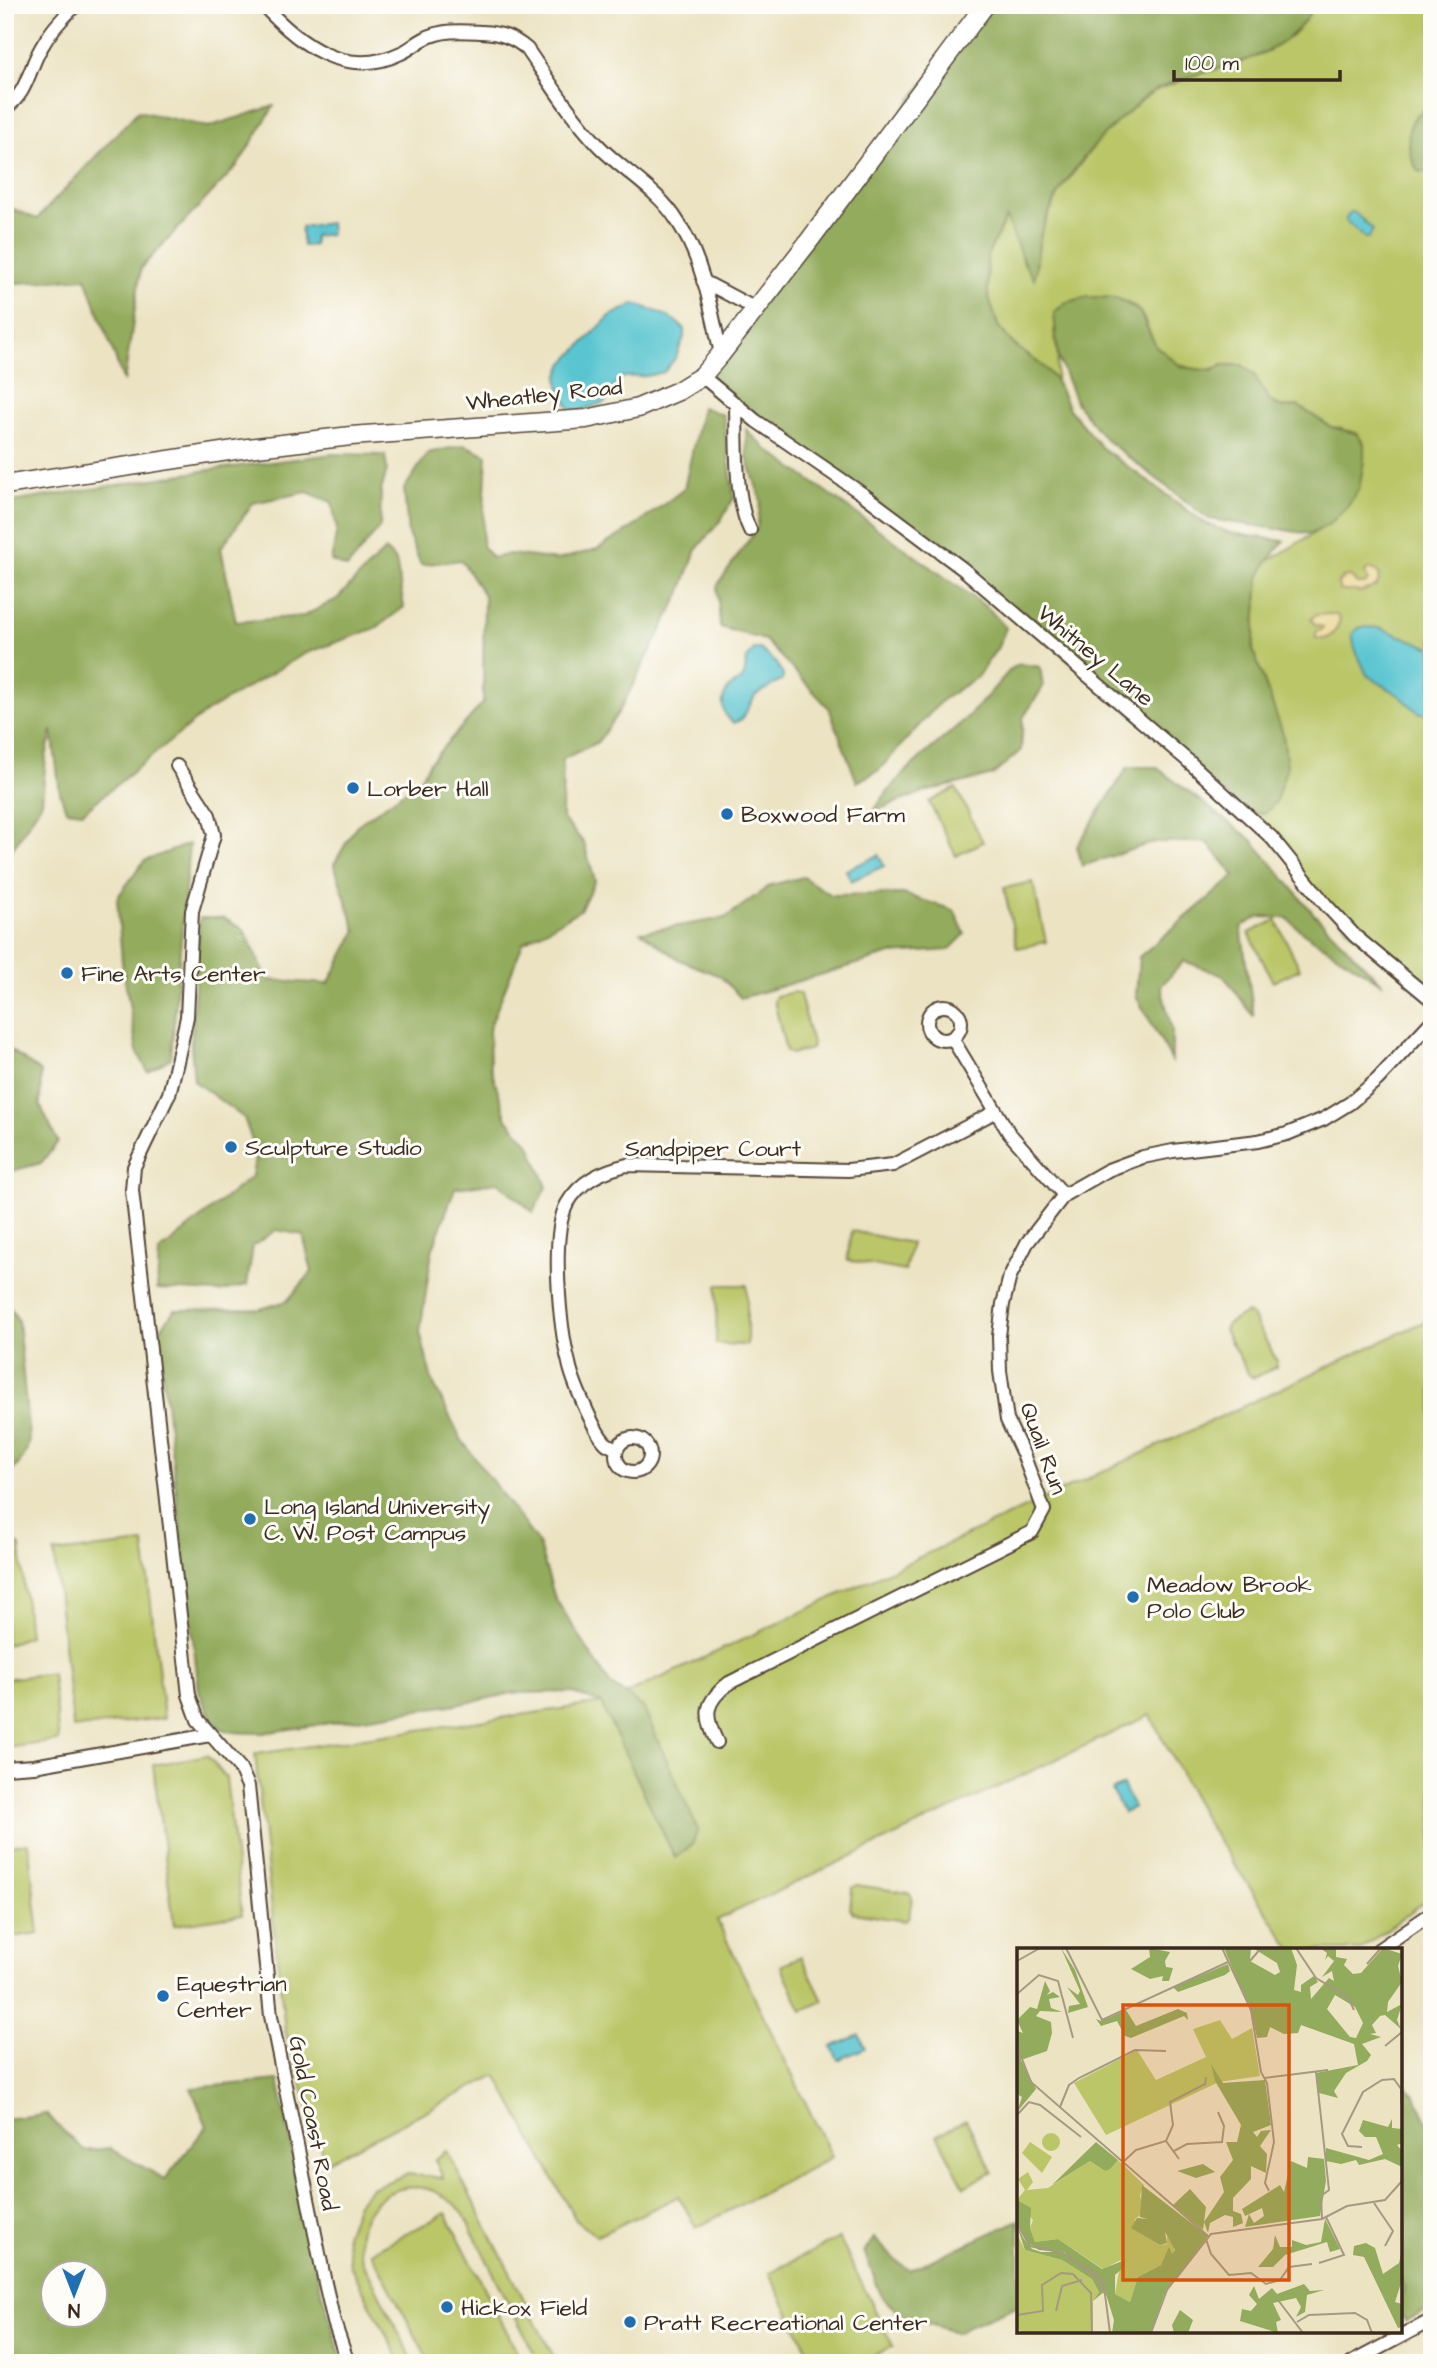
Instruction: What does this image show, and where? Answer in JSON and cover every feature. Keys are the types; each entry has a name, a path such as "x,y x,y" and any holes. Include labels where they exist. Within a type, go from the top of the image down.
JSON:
{"main road":[{"name":"Wheatley Road","path":"5,485 248,448 351,436 586,419 638,408 678,391 702,376 721,354 985,5"}],"street":[{"path":"5,108 16,102 42,46 57,24 76,5"},
{"path":"263,5 297,39 320,52 356,62 377,61 401,54 423,40 445,32 499,33 518,41 527,49 596,143 654,193 677,220 693,248 721,354"},
{"path":"703,281 756,309"},
{"name":"Whitney Lane","path":"702,376 736,405 906,525 963,569 1187,760 1272,838 1355,936 1432,1000"},
{"path":"736,405 737,472 746,522 750,530"},
{"name":"Gold Coast Road","path":"177,766 209,815 214,835 192,911 187,1017 176,1066 169,1094 134,1167 132,1190 189,1695 198,1720 240,1768 248,1786 271,2016 328,2296 348,2363"},
{"name":"Quail Run","path":"717,1742 707,1718 710,1702 715,1694 729,1683 1032,1532 1044,1510 1007,1420 1000,1371 999,1336 1010,1276 1027,1243 1064,1195 1108,1170 1143,1157 1258,1141 1287,1134 1324,1119 1350,1103 1377,1080 1432,1021"},
{"path":"952,1038 1009,1133 1064,1195"},
{"name":"Sandpiper Court","path":"617,1449 606,1444 595,1427 569,1364 564,1334 559,1279 559,1227 567,1205 581,1186 607,1170 627,1165 848,1170 882,1168 916,1155 995,1112"},
{"path":"5,1768 64,1761 210,1735"},
{"path":"1381,1948 1432,1913"},
{"path":"1351,2363 1432,2320"}],"green space":[{"path":"983,5 1314,5 1301,26 1284,41 1264,53 1153,91 1105,134 1067,180 1048,214 1040,237 1034,279 1025,265 1006,217 987,256 988,294 998,326 1013,344 1045,368 1056,381 1069,409 1101,447 1205,523 1230,533 1284,541 1259,577 1253,650 1283,734 1287,767 1276,801 1267,812 1249,815 963,569 702,376"},
{"path":"1314,5 1432,5 1432,105 1413,120 1418,171 1432,173 1432,1000 1355,936 1249,815 1283,734 1253,651 1259,577 1267,562 1329,524 1342,428 1331,427 1298,406 1283,408 1270,401 1254,375 1223,365 1205,370 1177,363 1155,345 1138,310 1113,298 1065,303 1054,331 1058,357 1056,381 1045,368 1013,344 998,326 988,295 987,256 1006,217 1025,265 1034,278 1041,232 1059,192 1106,130 1152,92 1208,70 1238,64 1288,37"},
{"path":"1432,105 1432,173 1418,171 1411,153 1409,132 1414,118"},
{"path":"274,106 238,165 141,268 124,382 86,278 5,284 5,208 9,207 37,219 138,111 208,127"},
{"path":"5,284 9,284 14,343 5,343"},
{"path":"1086,297 1116,298 1139,311 1156,346 1182,367 1212,371 1223,365 1242,365 1254,375 1270,401 1283,408 1298,406 1331,427 1356,433 1364,444 1364,461 1359,489 1348,506 1329,524 1311,534 1209,519 1105,439 1077,404 1058,357 1054,313 1065,303"},
{"path":"702,407 723,415 734,498 721,520 696,550 680,594 620,710 598,742 563,759 562,818 584,843 595,881 580,910 523,943 489,1029 490,1066 507,1119 530,1145 547,1187 533,1212 498,1182 455,1188 432,1251 420,1332 432,1381 461,1439 538,1543 555,1598 610,1684 643,1707 698,1830 692,1845 675,1858 601,1703 570,1692 513,1693 471,1702 263,1733 227,1731 215,1723 199,1691 158,1333 174,1310 260,1309 287,1301 312,1272 303,1235 276,1230 253,1246 247,1285 219,1292 157,1289 159,1252 252,1176 256,1152 244,1118 194,1081 191,1044 200,918 224,918 244,930 268,980 328,984 356,931 334,864 356,826 419,781 430,762 483,703 484,595 461,560 421,565 408,534 404,489 428,453 465,445 487,455 482,546 492,558 510,554 558,560 597,549 635,526 684,489"},
{"path":"746,429 765,448 989,609 1006,628 998,647 977,677 942,700 879,770 857,782 829,708 765,640 720,627 717,586 757,528 761,501 747,457"},
{"path":"333,454 385,455 387,470 381,491 380,527 347,568 331,561 337,530 332,502 307,492 253,503 221,548 236,622 304,616 337,599 385,550 396,561 404,607 376,628 304,654 206,712 83,812 66,810 60,793 52,730 46,757 42,802 5,861 5,503 209,470"},
{"path":"1020,664 1040,667 1043,687 1023,718 1021,750 993,775 924,792 874,811 903,774 968,716 1013,667"},
{"path":"1128,767 1156,767 1252,840 1314,914 1383,984 1302,932 1287,918 1259,917 1241,927 1254,1017 1224,976 1184,961 1161,986 1172,1030 1172,1061 1136,996 1139,957 1235,876 1207,842 1155,842 1082,866 1077,846"},
{"path":"956,788 983,842 956,856 929,802"},
{"path":"189,844 171,1058 148,1072 137,1051 122,962 117,898 144,861"},
{"path":"803,877 831,895 903,894 954,910 965,934 949,950 891,954 741,998 720,976 680,960 641,932 725,918 771,885"},
{"path":"1033,882 1046,942 1017,948 1004,888"},
{"path":"1276,920 1300,969 1273,982 1249,933"},
{"path":"794,992 800,994 812,1044 811,1049 791,1054 786,1051 774,1001 776,996"},
{"path":"5,1046 41,1072 40,1105 58,1142 41,1163 12,1171 5,1164"},
{"path":"852,1231 911,1243 905,1271 847,1260"},
{"path":"717,1285 747,1285 747,1345 716,1344"},
{"path":"5,1299 18,1320 29,1438 22,1460 5,1475"},
{"path":"1246,1313 1252,1316 1277,1361 1276,1367 1254,1378 1249,1375 1224,1330 1226,1325"},
{"path":"1432,1318 1432,1896 1362,1948 1291,1948 1209,1827 1150,1715 717,1920 832,2157 696,2228 679,2196 597,2236 577,2222 496,2075 325,2163 285,2030 255,1754 609,1702"},
{"path":"10,1539 20,1546 29,1636 5,1645 5,1540"},
{"path":"144,1543 164,1718 73,1728 54,1553"},
{"path":"52,1673 59,1741 5,1748 5,1679"},
{"path":"207,1755 226,1778 242,1915 174,1925 153,1765"},
{"path":"28,1843 39,1933 5,1938 5,1846"},
{"path":"857,1885 909,1893 912,1897 909,1917 905,1921 853,1913 850,1909 852,1888"},
{"path":"801,1956 823,2001 802,2011 781,1966"},
{"path":"278,2080 319,2283 343,2363 5,2363 5,2119 46,2114 84,2151 109,2148 165,2179 207,2126 191,2088"},
{"path":"1402,2082 1415,2095 1432,2132 1432,2308 1406,2321 1402,2317"},
{"path":"966,2120 993,2172 964,2187 937,2135"},
{"path":"447,2151 557,2363 539,2363 462,2211 434,2191 409,2188 389,2193 367,2214 360,2234 359,2245 363,2263 414,2363 401,2363 350,2265 346,2235 358,2203 371,2188 407,2174 443,2178 435,2159"},
{"name":"Hickox Field","path":"446,2213 523,2363 430,2363 371,2252"},
{"path":"1017,2221 1017,2306 968,2326 958,2333 901,2315 882,2297 864,2252 874,2238 895,2260 910,2270"},
{"path":"839,2238 893,2346 859,2363 814,2363 769,2273"}],"sand":[{"path":"1368,569 1375,570 1380,575 1377,586 1360,592 1339,590 1338,582 1343,577 1350,576 1357,584 1365,584 1368,580 1365,573"},
{"path":"1330,614 1340,619 1335,631 1325,639 1316,638 1316,631 1323,627 1315,625 1311,619 1316,615"}],"water":[{"path":"1351,212 1373,230 1368,238 1346,221"},
{"path":"330,223 331,234 314,236 314,245 303,246 301,227"},
{"path":"634,304 667,316 684,329 684,337 676,357 664,372 623,377 617,381 606,402 577,412 569,408 559,387 558,377 564,363 610,316"},
{"path":"1360,627 1380,628 1432,648 1432,715 1418,712 1400,696 1367,675 1355,649 1352,634"},
{"path":"754,649 760,649 775,662 783,674 783,679 755,696 742,719 734,723 724,712 723,698 729,688 742,679 746,662"},
{"path":"879,855 884,866 851,881 846,870"},
{"path":"1123,1785 1134,1808 1123,1813 1112,1790"},
{"path":"859,2035 865,2048 838,2060 832,2047"}],"place":[{"name":"Lorber Hall","path":"353,788"},
{"name":"Boxwood Farm","path":"727,814"},
{"name":"Fine Arts Center","path":"67,973"},
{"name":"Sculpture Studio","path":"231,1147"},
{"name":"Long Island University C. W. Post Campus","path":"250,1519"},
{"name":"Meadow Brook Polo Club","path":"1133,1597"},
{"name":"Equestrian Center","path":"163,1996"},
{"name":"Hickox Field","path":"447,2307"},
{"name":"Pratt Recreational Center","path":"630,2322"}]}
